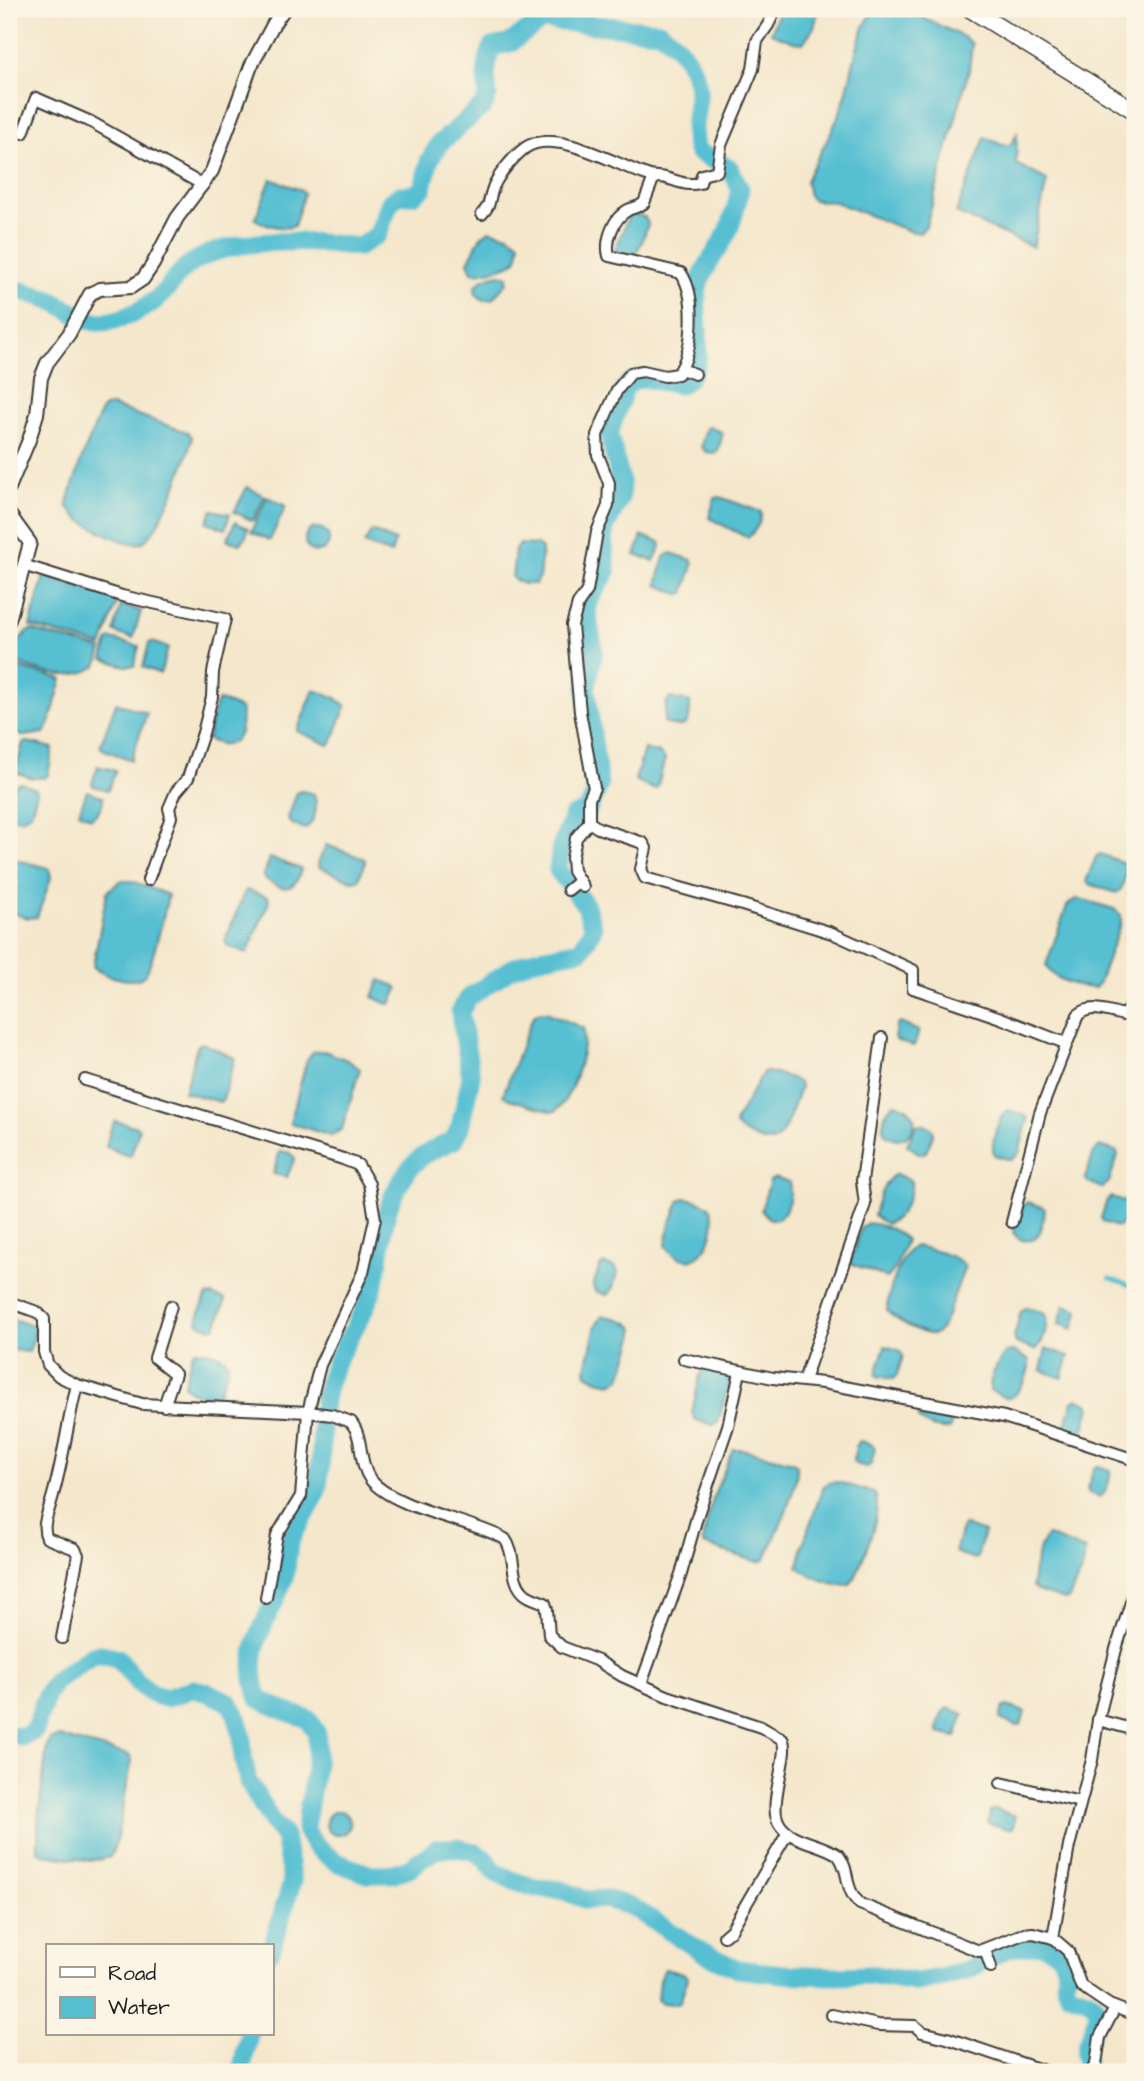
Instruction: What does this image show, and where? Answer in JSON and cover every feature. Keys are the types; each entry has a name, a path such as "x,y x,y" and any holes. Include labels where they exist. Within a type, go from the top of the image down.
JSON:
{"main road":[{"path":"970,9 1135,111"}],"street":[{"path":"9,488 37,414 43,371 75,324 90,294 100,289 124,288 138,283 153,264 177,218 217,160 251,66 284,9"},
{"path":"482,214 491,204 492,190 512,159 527,146 548,141 568,144 654,177 668,178 686,186 699,183 702,175 717,171 720,151 753,69 757,41 776,9"},
{"path":"23,133 36,98 91,122 202,185"},
{"path":"576,885 572,858 576,838 589,822 589,799 594,788 589,726 572,625 578,604 587,591 597,532 608,506 609,483 598,455 597,435 617,390 631,373 643,371 671,376 687,371 691,333 688,282 681,272 624,261 608,253 608,241 614,225 626,212 644,203 654,177"},
{"path":"9,514 30,543 9,620"},
{"path":"23,565 122,596 225,619 213,672 212,697 196,758 188,778 176,792 169,808 171,817 148,880"},
{"path":"589,822 598,828 643,843 646,848 641,869 645,877 832,933 913,970 913,988 1066,1044"},
{"path":"1012,1222 1040,1113 1078,1015 1084,1010 1101,1009 1123,1015 1135,1004"},
{"path":"804,1380 865,1204 862,1181 882,1038"},
{"path":"85,1080 358,1165 369,1184 375,1219 370,1248 363,1272 320,1365 301,1496 277,1535 266,1598"},
{"path":"9,1302 37,1312 44,1319 44,1352 48,1365 59,1376 77,1385 142,1404 312,1413 345,1419 355,1426 369,1477 381,1489 412,1504 505,1539 512,1554 518,1584 524,1593 545,1604 549,1635 555,1643 598,1661 667,1696 761,1727 782,1739 786,1749 777,1780 775,1812 779,1825 787,1834 838,1855 844,1862 850,1893 860,1904 974,1951 986,1952 1023,1934 1033,1933 1053,1938 1068,1951 1081,1986 1115,2007 1135,2015"},
{"path":"164,1406 175,1374 155,1358 171,1306"},
{"path":"684,1359 740,1372 804,1380 1004,1417 1135,1460"},
{"path":"641,1684 681,1574 728,1426 740,1372"},
{"path":"62,1638 78,1555 75,1549 47,1538 44,1526 64,1457 68,1422 77,1385"},
{"path":"1053,1938 1067,1858 1092,1760 1098,1720 1116,1648 1135,1590"},
{"path":"1098,1720 1135,1730"},
{"path":"1001,1783 1080,1802"},
{"path":"724,1936 731,1930 787,1834"},
{"path":"986,1952 991,1967"},
{"path":"1091,2072 1096,2064 1100,2037 1115,2007"},
{"path":"832,2015 878,2025 915,2026 922,2032 1047,2072"}],"water":[{"path":"780,9 819,9 814,27 803,43 771,33"},
{"path":"875,9 909,11 964,37 972,44 969,70 926,226 920,233 835,202 814,200 809,196 806,181 840,112 862,31"},
{"path":"1017,134 1016,164 1047,180 1033,247 956,213 985,137 1002,145 1010,145"},
{"path":"271,179 304,193 294,226 274,226 255,219"},
{"path":"630,213 645,217 648,224 632,259 614,252"},
{"path":"489,230 508,235 520,243 517,258 513,263 502,267 472,272 468,262 480,238"},
{"path":"499,274 508,276 507,283 492,299 483,300 475,293 476,285 485,278"},
{"path":"112,406 187,432 192,437 164,512 148,538 136,544 95,529 77,517 67,505 81,460 101,411"},
{"path":"706,428 723,433 715,453 706,452 701,446"},
{"path":"247,487 265,496 253,521 234,512"},
{"path":"267,497 286,506 270,540 251,532"},
{"path":"720,497 761,512 758,526 748,537 709,518 715,498"},
{"path":"212,510 230,514 225,529 207,522"},
{"path":"235,522 248,528 240,544 227,540"},
{"path":"317,528 326,531 329,540 326,549 317,552 308,549 305,540 308,531"},
{"path":"372,531 395,541 391,554 364,544"},
{"path":"642,536 660,542 661,546 654,561 635,555"},
{"path":"520,544 537,545 542,549 539,578 535,584 523,584 512,578 515,550"},
{"path":"671,553 692,560 693,565 684,593 679,594 657,585 664,557"},
{"path":"44,576 111,597 117,603 102,646 30,626"},
{"path":"121,605 141,611 133,638 114,631"},
{"path":"31,630 102,649 97,666 65,675 44,672 13,662 17,644"},
{"path":"111,639 139,646 134,666 103,659"},
{"path":"149,643 168,648 160,674 143,667"},
{"path":"13,666 62,679 49,725 44,733 23,736 9,732 9,670"},
{"path":"314,690 336,698 346,706 329,745 297,731"},
{"path":"670,698 690,702 686,724 677,726 664,723 666,703"},
{"path":"219,700 241,709 239,734 231,743 217,743 207,739"},
{"path":"116,703 147,713 131,760 100,746"},
{"path":"23,743 53,748 48,775 45,778 32,778 15,772"},
{"path":"644,749 659,753 665,759 657,788 653,789 635,780"},
{"path":"98,766 116,771 108,790 93,786"},
{"path":"21,783 36,789 37,792 31,813 21,819 9,817 9,797 16,784"},
{"path":"87,791 103,797 100,809 91,818 79,812"},
{"path":"297,792 314,794 316,803 314,818 305,829 290,823 288,818"},
{"path":"326,845 365,859 358,880 352,881 319,867 318,863"},
{"path":"1100,854 1130,865 1121,889 1116,893 1086,881 1096,857"},
{"path":"9,858 49,868 51,878 37,917 28,918 9,912"},
{"path":"270,858 301,869 295,883 286,888 263,877"},
{"path":"120,881 132,881 168,895 150,963 141,978 110,976 93,966 107,892"},
{"path":"247,890 268,897 269,902 247,953 227,946 225,940"},
{"path":"1080,899 1114,909 1121,915 1121,922 1095,988 1074,985 1060,979 1049,971 1046,965 1067,906"},
{"path":"380,980 398,989 391,1004 373,997"},
{"path":"546,1012 583,1028 584,1036 572,1086 560,1107 553,1112 503,1095 532,1018 537,1013"},
{"path":"900,1023 919,1031 913,1046 897,1041 894,1037"},
{"path":"202,1043 235,1058 220,1102 184,1092 197,1046"},
{"path":"324,1051 347,1060 360,1069 342,1129 331,1136 290,1123 307,1059 313,1052"},
{"path":"764,1071 792,1078 799,1083 800,1088 783,1131 773,1142 753,1138 735,1126"},
{"path":"894,1103 905,1107 912,1113 914,1120 910,1133 897,1139 883,1130 885,1116"},
{"path":"1008,1110 1028,1119 1019,1153 1011,1160 994,1155 993,1150 998,1124"},
{"path":"115,1121 138,1127 131,1155 106,1147"},
{"path":"916,1125 930,1127 933,1136 926,1152 920,1154 907,1145"},
{"path":"1100,1146 1116,1151 1118,1155 1109,1182 1102,1188 1089,1183 1085,1178 1094,1152"},
{"path":"280,1151 290,1153 295,1158 287,1177 273,1174"},
{"path":"896,1174 911,1181 910,1193 901,1212 886,1224 874,1216 875,1211 884,1186"},
{"path":"775,1178 789,1182 789,1197 781,1216 778,1219 770,1219 761,1210 770,1181"},
{"path":"1111,1197 1128,1203 1129,1208 1121,1225 1117,1227 1103,1222 1101,1218 1107,1200"},
{"path":"684,1198 705,1204 713,1216 713,1227 705,1249 688,1259 678,1257 666,1246 670,1224 680,1200"},
{"path":"1027,1202 1045,1210 1040,1232 1035,1239 1025,1240 1013,1232 1020,1209"},
{"path":"867,1223 888,1228 906,1240 895,1269 887,1278 850,1263 861,1228"},
{"path":"915,1246 949,1255 965,1266 943,1326 934,1334 909,1326 887,1311 896,1275 905,1256"},
{"path":"604,1264 616,1268 618,1272 612,1290 607,1295 595,1291 593,1286 600,1266"},
{"path":"206,1296 225,1299 216,1327 213,1328 202,1325 197,1320"},
{"path":"1064,1305 1079,1310 1073,1329 1059,1324"},
{"path":"1027,1307 1045,1314 1046,1318 1043,1338 1035,1350 1016,1343 1014,1337 1021,1311"},
{"path":"602,1316 624,1321 634,1328 634,1337 621,1378 611,1383 587,1374 586,1368 596,1325"},
{"path":"9,1318 37,1327 29,1352 9,1350"},
{"path":"885,1346 899,1350 903,1356 893,1379 876,1374"},
{"path":"1046,1348 1069,1356 1062,1378 1041,1370"},
{"path":"195,1350 215,1353 227,1361 229,1365 219,1393 200,1395 184,1385"},
{"path":"1013,1351 1029,1360 1027,1376 1015,1395 1011,1398 1003,1397 990,1390 991,1380 1006,1352"},
{"path":"708,1368 726,1374 730,1380 718,1422 713,1425 695,1420 692,1413 700,1375"},
{"path":"1077,1399 1088,1403 1090,1407 1084,1429 1079,1433 1066,1429 1065,1425 1073,1402"},
{"path":"921,1408 953,1415 950,1429 933,1427 921,1421 918,1418"},
{"path":"860,1441 875,1448 871,1464 867,1467 855,1464 853,1460"},
{"path":"733,1449 793,1462 797,1466 794,1487 785,1513 765,1560 758,1562 704,1545 702,1541 714,1495"},
{"path":"1098,1466 1110,1470 1108,1485 1100,1497 1089,1493 1087,1489 1094,1468"},
{"path":"838,1482 875,1493 877,1502 872,1534 856,1576 850,1584 844,1585 823,1580 798,1567 802,1547 823,1487 828,1483"},
{"path":"963,1525 984,1532 977,1558 971,1559 955,1552"},
{"path":"1047,1536 1085,1550 1083,1567 1069,1598 1065,1600 1037,1591 1032,1586 1038,1553"},
{"path":"1007,1706 1025,1712 1021,1725 1016,1726 1000,1719 1003,1708"},
{"path":"947,1708 964,1714 956,1737 938,1733 941,1716"},
{"path":"60,1737 129,1755 132,1760 116,1843 110,1857 76,1859 42,1854 38,1850 38,1818 47,1747 50,1739"},
{"path":"995,1809 1015,1816 1013,1828 988,1823 990,1811"},
{"path":"338,1811 347,1814 350,1823 347,1832 338,1835 329,1832 326,1823 329,1814"},
{"path":"665,1969 685,1974 687,1978 681,2000 677,2004 657,2000 659,1980"}],"waterway":[{"path":"9,288 50,300 86,319 105,322 122,318 145,307 158,298 189,265 232,247 275,242 359,247 378,234 390,202 400,195 413,195 423,188 429,161 439,144 484,105 488,95 486,76 492,47 510,43 542,20 659,31 674,43 687,59 698,87 694,132 698,152 730,169 740,189 730,226 698,288 698,353 690,376 680,385 643,378 630,382 624,390 609,434 621,482 620,498 605,528 603,539 607,571 590,599 587,611 594,652 586,688 599,785 588,810 573,816 561,847 558,870 586,906 593,929 581,950 535,959 512,968 468,998 460,1012 471,1077 460,1127 453,1141 416,1161 393,1196 371,1294 327,1385 317,1490 290,1542 284,1578 255,1650 254,1681 259,1699 308,1719 317,1734 316,1763 305,1828 315,1846 336,1862 368,1874 391,1874 409,1868 438,1848 475,1852 496,1872 514,1881 536,1888 562,1890 587,1900 605,1899 632,1907 702,1952 737,1969 783,1974 873,1975 916,1982 969,1969 1008,1948 1041,1944 1059,1952 1067,1974 1065,1983 1069,1993 1092,2002 1097,2010 1098,2015 1085,2055 1087,2072"},
{"path":"1109,1278 1135,1287"},
{"path":"9,1735 23,1737 35,1730 46,1696 56,1680 93,1655 118,1658 138,1683 152,1694 166,1698 193,1689 229,1702 236,1714 242,1736 248,1781 272,1822 284,1836 292,1882 273,1944"},
{"path":"241,2072 249,2036"}]}
